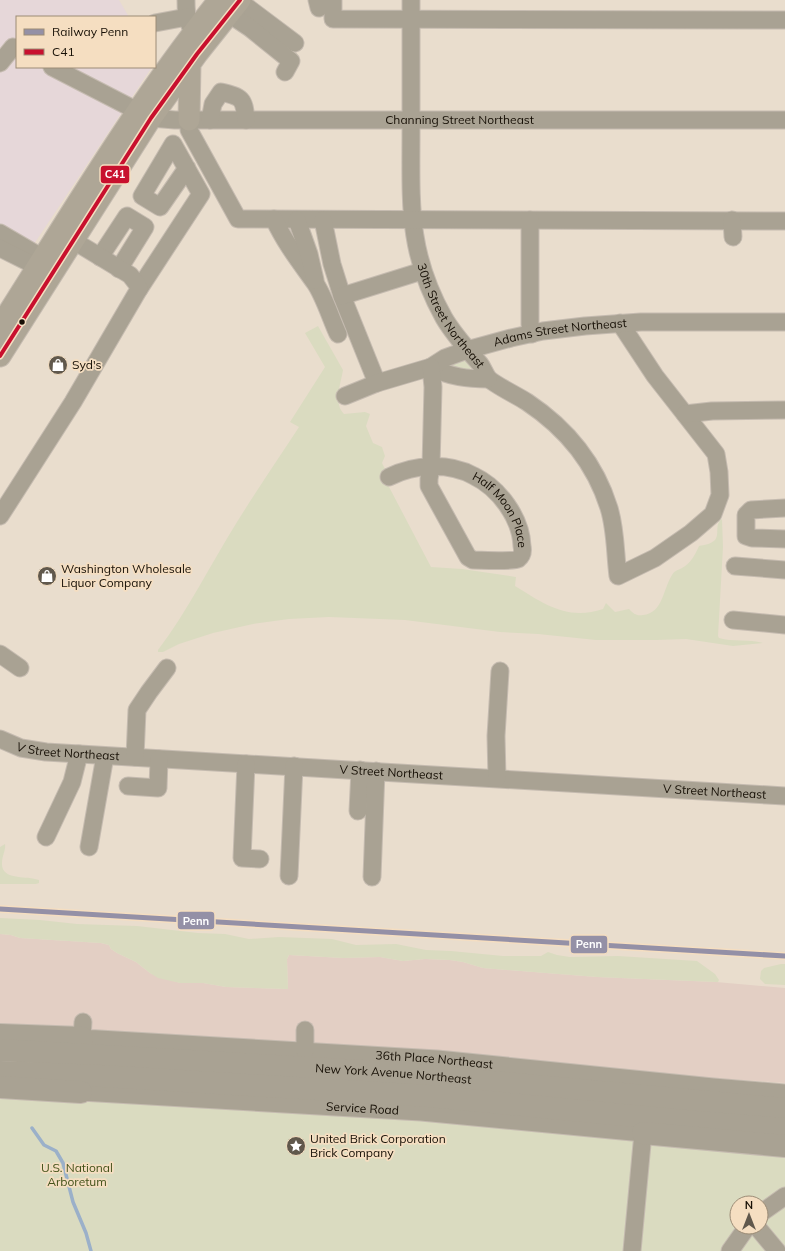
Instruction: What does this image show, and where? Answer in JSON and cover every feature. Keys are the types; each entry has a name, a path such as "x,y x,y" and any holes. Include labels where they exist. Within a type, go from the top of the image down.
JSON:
{"highway":[{"path":"0,1035 83,1030"},
{"name":"New York Avenue Northeast","path":"0,1050 397,1073 785,1109"},
{"name":"New York Avenue Northeast","path":"0,1072 94,1076 429,1096 696,1122 785,1129"},
{"path":"0,1087 81,1092"},
{"path":"643,1133 785,1146"}],"main road":[{"path":"0,326 47,267 74,241 193,24 232,4"},
{"path":"189,120 190,64 193,24"},
{"path":"0,356 47,267 144,115 190,64"}],"street":[{"name":"30th Street Northeast","path":"411,0 411,201 416,247 422,271 444,318 456,337 481,366 488,379 516,395 555,423 586,458 601,487 611,513 616,543 618,576 655,558 691,533 713,514 720,495 719,472 716,454 674,408"},
{"path":"323,3 333,19 785,20"},
{"path":"232,4 295,43"},
{"path":"232,4 250,28 291,62 285,72"},
{"path":"156,23 193,24"},
{"path":"0,64 10,45"},
{"path":"54,68 144,115"},
{"path":"210,120 213,104 221,92 238,96 245,105 246,120"},
{"name":"Channing Street Northeast","path":"144,115 189,120 785,120"},
{"path":"189,120 189,130 238,219 530,220 732,229 785,221"},
{"path":"0,516 73,402 139,289 201,194 187,168"},
{"path":"100,257 127,216 145,227 119,269"},
{"path":"274,219 281,234 301,265 316,284"},
{"path":"297,220 309,254 316,284 338,334"},
{"path":"323,220 332,264 342,296 377,383"},
{"path":"530,220 530,324 532,334"},
{"path":"0,233 47,267"},
{"path":"74,241 130,275 139,289"},
{"path":"0,248 47,267"},
{"path":"342,296 422,271"},
{"name":"Adams Street Northeast","path":"345,396 377,383 431,367 445,358 467,350 532,334 569,327 620,323 785,322"},
{"path":"620,323 674,408 712,411 785,410"},
{"path":"431,367 445,374 470,379 488,379"},
{"name":"Half Moon Place","path":"389,477 405,470 431,467 458,470 474,476 490,486 511,511 518,526 523,552 519,558 515,560 473,560 468,557 429,486 431,467 433,387 431,367"},
{"path":"785,508 751,510 746,515 746,536 752,538 785,539"},
{"path":"735,566 785,570"},
{"path":"733,620 785,625"},
{"path":"0,654 20,668"},
{"path":"135,757 137,710 167,668"},
{"path":"497,778 496,736 500,671"},
{"name":"V Street Northeast","path":"0,739 30,750 105,756 785,796"},
{"path":"46,837 72,782 79,754"},
{"path":"89,847 105,756"},
{"path":"128,786 158,788 159,758"},
{"path":"246,764 242,858 260,859"},
{"path":"289,876 294,766"},
{"path":"358,811 368,771"},
{"path":"368,771 372,877"},
{"name":"36th Place Northeast","path":"83,1030 305,1051 437,1059 785,1093"},
{"path":"305,1030 305,1051"},
{"name":"Service Road","path":"81,1092 421,1112 643,1133"},
{"path":"632,1251 643,1133"},
{"path":"769,1207 785,1196"},
{"path":"730,1251 742,1235"},
{"path":"764,1235 778,1251"}],"shaded area":[{"path":"0,0 119,0 128,16 16,16 16,68 151,68 34,244 0,224"},
{"path":"0,934 20,938 101,943 109,945 111,949 136,962 150,973 180,983 203,983 226,987 288,989 287,959 289,955 343,958 380,957 403,961 425,959 450,960 483,968 597,977 716,982 785,988 785,1083 0,1027"}],"green space":[{"path":"318,326 343,370 338,399 341,409 344,414 365,412 370,414 366,426 373,443 382,447 385,456 382,463 386,471 388,485 431,567 462,569 516,577 515,586 546,604 567,612 579,613 603,609 606,603 615,612 629,609 635,614 643,615 655,610 662,600 673,574 690,561 699,546 715,540 718,524 722,519 723,547 718,636 719,638 724,639 763,643 733,646 686,639 596,640 500,632 405,620 329,617 289,619 253,624 213,633 179,644 163,652 158,652 190,603 237,522 299,427 290,422 325,367 305,333"},
{"path":"465,359 471,366 470,370 452,367 450,365"},
{"path":"5,844 2,863 5,872 9,875 39,880 39,883 0,884 0,847"},
{"path":"0,918 77,924 137,926 198,933 225,934 249,939 279,937 332,939 356,945 396,944 426,950 503,956 541,956 548,952 570,957 618,956 697,961 715,974 719,980 716,982 597,977 483,968 450,960 425,959 403,961 380,957 343,958 289,955 287,959 288,989 226,987 203,983 180,983 158,978 136,962 111,949 109,945 101,943 20,938 0,934"},
{"path":"785,964 785,985 765,984 760,979 761,971 764,968"},
{"name":"U.S. National Arboretum","path":"0,1094 409,1118 785,1153 785,1251 0,1251"}],"waterway":[{"path":"32,1128 44,1145 56,1151 63,1163 73,1202 86,1233 91,1251"}],"rail line":[{"name":"Penn","path":"0,909 785,956"}],"transit line":[{"name":"C41","path":"0,356 151,118 197,54 240,0"}],"place":[{"name":"Syd's","path":"58,365"},
{"name":"Washington Wholesale Liquor Company","path":"47,576"},
{"name":"United Brick Corporation Brick Company","path":"296,1146"}]}
